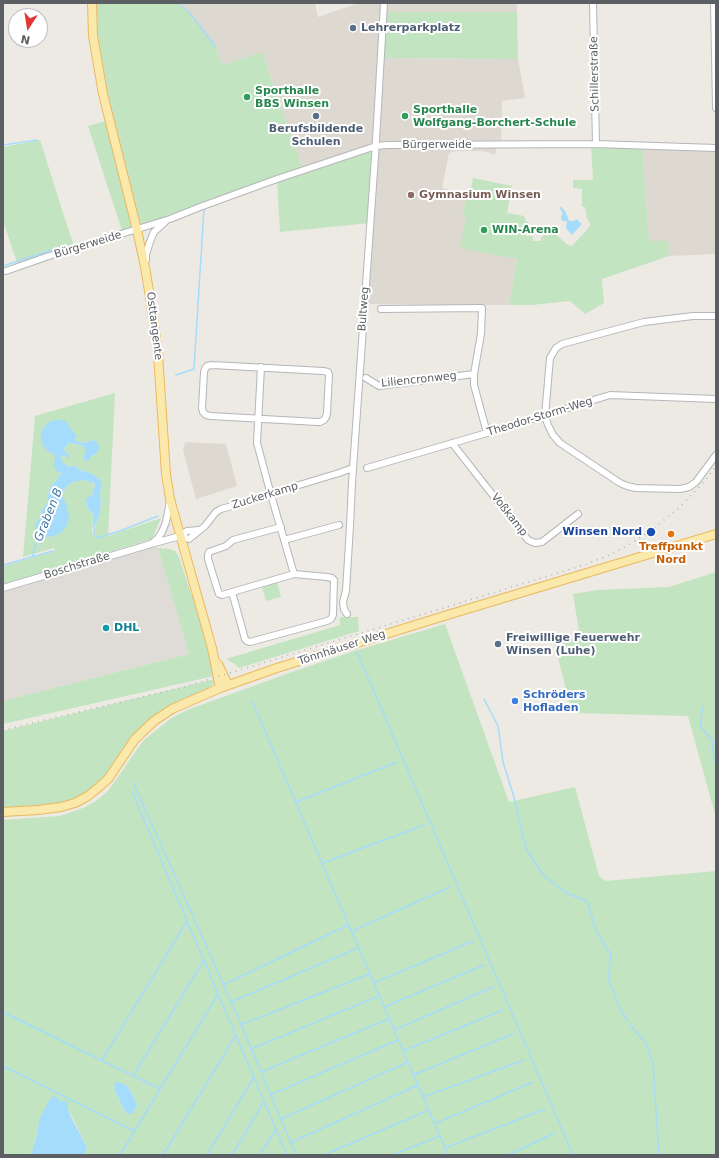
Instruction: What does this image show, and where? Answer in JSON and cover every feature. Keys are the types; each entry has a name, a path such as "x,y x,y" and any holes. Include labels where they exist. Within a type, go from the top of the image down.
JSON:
{"main road":[{"name":"Osttangente","path":"92,3 94,36 103,94 137,230 156,333 166,474 170,499 224,686"},
{"name":"Tönnhäuser Weg","path":"3,812 61,807 75,803 88,796 108,779 135,740 154,721 172,709 224,686 444,616 716,534"}],"street":[{"name":"Bultweg","path":"347,614 344,609 343,602 346,591 353,468 376,146 384,3"},
{"name":"Schillerstraße","path":"593,3 596,144"},
{"path":"714,3 716,108"},
{"name":"Bürgerweide","path":"6,271 46,257 170,219 277,179 376,146 596,144 716,148"},
{"name":"Bürgerweide","path":"145,267 146,254 150,239 154,232 170,219"},
{"path":"381,309 482,308 481,334 474,374 474,385 488,433"},
{"path":"716,316 693,316 644,322 562,344 556,348 550,358 545,416 553,435 560,443 620,483 627,486 636,488 680,489 689,487 696,482 716,455"},
{"path":"212,365 328,372 327,413 324,420 317,422 258,418 206,415 202,408 205,369 212,365"},
{"path":"261,367 256,443 294,574"},
{"name":"Liliencronweg","path":"366,378 379,386 474,374"},
{"name":"Theodor-Storm-Weg","path":"367,468 610,396 716,399"},
{"name":"Voßkamp","path":"452,443 528,540 534,543 542,542 578,514"},
{"name":"Zuckerkamp","path":"180,536 186,531 199,530 205,526 216,512 221,509 271,495 276,492 353,468"},
{"path":"339,473 349,479 352,483"},
{"path":"151,544 162,532 166,522 170,499"},
{"path":"284,540 339,525"},
{"path":"232,592 245,638 250,642 331,619 333,615 335,583 332,578 294,574 232,592 226,594 219,594 208,559 209,552 226,546 233,540 281,527"},
{"name":"Boschstraße","path":"3,588 180,536"}],"shaded area":[{"path":"178,3 315,3 318,17 359,3 517,3 517,12 384,12 381,58 518,59 525,98 502,101 501,144 497,145 495,155 479,151 457,151 449,153 442,188 467,194 462,216 466,217 517,259 509,305 365,304 376,146 303,170 262,52 223,65 216,47 189,12"},
{"path":"642,146 716,148 716,254 669,256 668,241 649,242"},
{"path":"185,442 226,444 237,486 196,499 183,451"},
{"path":"151,544 158,548 189,654 3,701 3,588"}],"green space":[{"path":"92,3 178,3 189,12 216,47 223,65 262,52 303,170 376,146 370,223 280,232 277,180 123,234 88,126 109,120"},
{"path":"384,12 517,12 518,59 381,58"},
{"path":"40,140 74,246 18,265 3,221 3,147"},
{"path":"591,144 642,146 649,241 668,241 669,256 602,279 604,303 585,314 570,301 532,305 509,305 517,259 460,248 466,217 462,216 467,194 470,194 473,178 512,186 507,213 524,216 526,221 530,223 530,232 526,232 526,236 533,236 533,241 541,241 541,237 543,236 543,226 554,226 553,232 571,246 590,226 585,207 582,207 582,189 573,188 573,180 593,180"},
{"path":"115,393 108,536 161,518 152,539 3,585 3,566 55,551 54,548 23,557 35,416","holes":["73,440 82,443 95,440 96,454 90,457 85,453 85,449 81,445 69,443 64,449 65,455 62,456 61,459 69,467 75,465 79,470 88,472 100,480 102,485 100,493 100,513 94,533 98,539 93,535 92,531 94,515 87,508 86,503 93,493 95,486 92,482 84,480 72,482 64,490 62,495 63,498 39,520 41,512 47,503 49,489 62,473 55,455 49,452"]},
{"path":"158,548 175,551 178,555 202,625 214,676 3,724 3,701 189,654"},
{"path":"716,572 716,818 688,716 572,713 554,642 580,637 573,594 597,590 669,587"},
{"path":"277,582 281,597 266,601 262,587"},
{"path":"340,617 358,617 359,631 239,668 226,659 340,625"},
{"path":"445,624 509,802 575,787 599,876 606,881 716,871 716,1155 85,1155 87,1147 64,1101 60,1102 39,1120 31,1155 3,1155 3,820 60,816 83,808 96,801 108,791 143,741 170,719 187,710 354,651","holes":["116,1082 128,1087 136,1102 135,1109 133,1112 128,1114 124,1110 114,1088"]},
{"path":"215,679 215,682 209,688 161,711 107,776 87,793 74,800 60,804 3,809 3,731"}],"water":[{"path":"559,207 565,211 569,221 574,221 576,219 582,224 572,235 566,228 567,221 563,221 561,219 563,214"},
{"path":"58,419 65,421 75,434 77,437 74,440 82,443 95,440 98,443 99,448 96,454 90,457 89,460 86,461 83,459 85,449 81,445 69,443 64,449 65,452 69,454 68,459 65,455 62,456 61,459 69,467 75,465 79,470 88,472 100,480 102,485 100,493 100,513 96,524 93,526 94,515 87,508 86,499 92,495 95,486 94,483 84,480 72,482 66,487 62,495 67,506 69,516 67,525 63,531 57,535 43,538 36,534 36,524 47,503 49,489 62,473 57,472 54,465 55,455 43,446 41,431 49,422"},
{"path":"115,1082 124,1084 133,1095 137,1105 133,1113 128,1114 124,1110 114,1088"},
{"path":"53,1096 58,1098 60,1101 66,1101 72,1119 87,1147 85,1155 31,1155 39,1120 48,1102"}],"waterway":[{"path":"178,3 189,12 216,47"},
{"path":"3,145 37,140"},
{"name":"Graben B","path":"176,375 194,369 204,209"},
{"path":"3,266 61,247"},
{"name":"Graben B","path":"94,525 94,535 97,538 120,531 158,516"},
{"name":"Graben B","path":"32,557 39,536"},
{"name":"Graben B","path":"3,565 53,551"},
{"path":"357,652 573,1155"},
{"path":"484,699 498,726 503,762 514,797 526,849 544,876 568,894 587,901 596,931 611,955 608,978 621,1011 628,1021"},
{"path":"252,701 448,1155"},
{"path":"703,707 700,726 712,740 714,761 716,763"},
{"path":"296,802 397,762"},
{"path":"133,782 238,1017 296,1155"},
{"path":"132,792 287,1155"},
{"path":"323,863 424,825"},
{"path":"352,931 450,887"},
{"path":"102,1060 187,921"},
{"path":"223,985 348,925"},
{"path":"374,983 473,941"},
{"path":"231,1002 358,948"},
{"path":"133,1076 204,960"},
{"path":"384,1007 484,965"},
{"path":"241,1025 369,974"},
{"path":"394,1030 493,987"},
{"path":"120,1155 218,994"},
{"path":"251,1049 379,996"},
{"path":"403,1051 503,1010"},
{"path":"3,1012 160,1089"},
{"path":"261,1072 388,1019"},
{"path":"630,1025 645,1042 653,1064 659,1155"},
{"path":"413,1075 513,1034"},
{"path":"163,1155 236,1035"},
{"path":"270,1095 398,1040"},
{"path":"423,1097 524,1060"},
{"path":"281,1119 408,1062"},
{"path":"3,1066 134,1131"},
{"path":"207,1155 254,1077"},
{"path":"434,1124 533,1082"},
{"path":"290,1143 418,1085"},
{"path":"232,1155 264,1102"},
{"path":"445,1148 545,1109"},
{"path":"324,1155 429,1110"},
{"path":"260,1155 276,1129"},
{"path":"508,1155 555,1133"},
{"path":"392,1155 440,1136"}],"railway":[{"path":"3,730 184,687 584,565 612,554 649,532 679,508 704,482 716,466"}],"place":[{"name":"Lehrerparkplatz","path":"353,28"},
{"name":"Sporthalle BBS Winsen","path":"247,97"},
{"name":"Berufsbildende Schulen","path":"316,116"},
{"name":"Sporthalle Wolfgang-Borchert-Schule","path":"405,116"},
{"name":"Gymnasium Winsen","path":"411,195"},
{"name":"WIN-Arena","path":"484,230"},
{"name":"Winsen Nord","path":"651,532"},
{"name":"Treffpunkt Nord","path":"671,534"},
{"name":"DHL","path":"106,628"},
{"name":"Freiwillige Feuerwehr Winsen (Luhe)","path":"498,644"},
{"name":"Schröders Hofladen","path":"515,701"}]}
